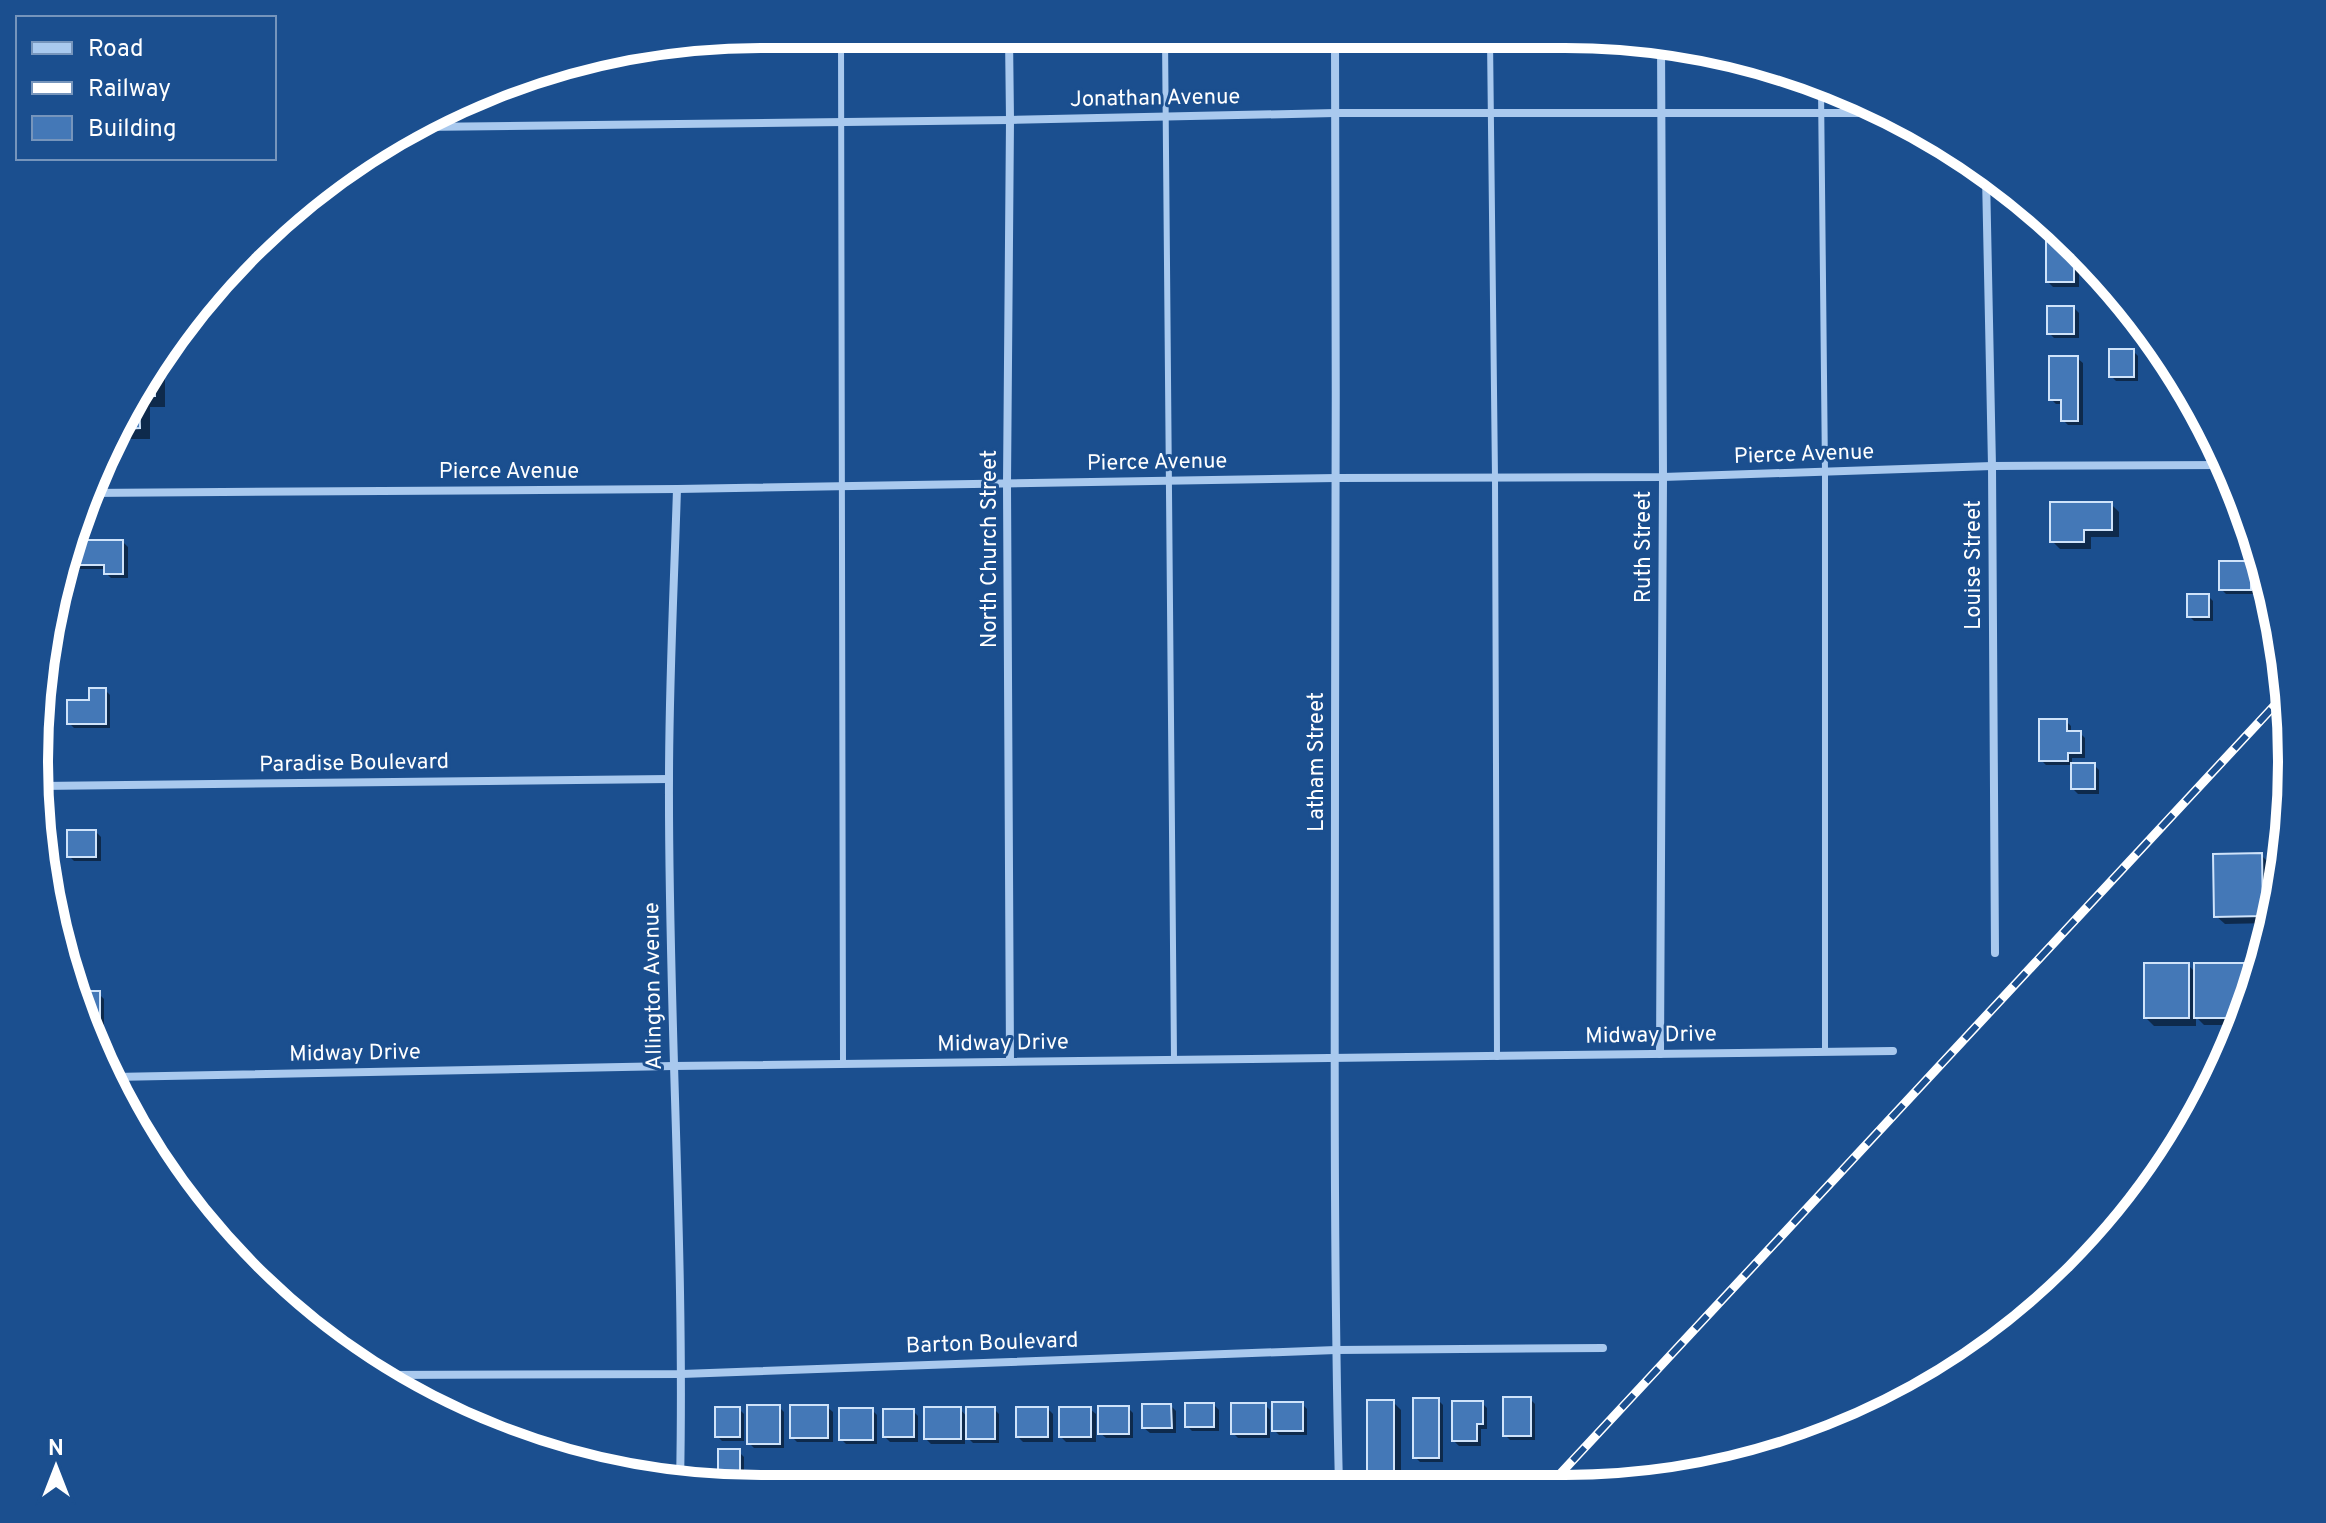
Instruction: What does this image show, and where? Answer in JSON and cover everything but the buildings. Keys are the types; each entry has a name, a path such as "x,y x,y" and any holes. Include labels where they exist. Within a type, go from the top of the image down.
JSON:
{"street":[{"name":"North Church Street","path":"1009,48 1007,484 1010,1061"},
{"name":"Latham Street","path":"1335,48 1334,1057 1339,1475"},
{"name":"Ruth Street","path":"1660,1054 1663,477 1661,55"},
{"name":"Jonathan Avenue","path":"437,127 1335,113 1862,113"},
{"name":"Louise Street","path":"1986,186 1992,466 1995,953"},
{"name":"Pierce Avenue","path":"100,493 1663,477 1992,466 2213,465"},
{"name":"Allington Avenue","path":"677,489 669,779 682,1374 680,1470"},
{"name":"Paradise Boulevard","path":"49,786 669,779"},
{"name":"Midway Drive","path":"122,1077 1010,1061 1893,1051"},
{"name":"Barton Boulevard","path":"398,1375 682,1374 1336,1350 1603,1348"}],"lane":[{"path":"841,48 843,1064"},
{"path":"1165,48 1174,1059"},
{"path":"1490,48 1497,1057"},
{"path":"1821,96 1825,472 1825,1051"}],"railway":[{"path":"1559,1475 2275,705"}]}
